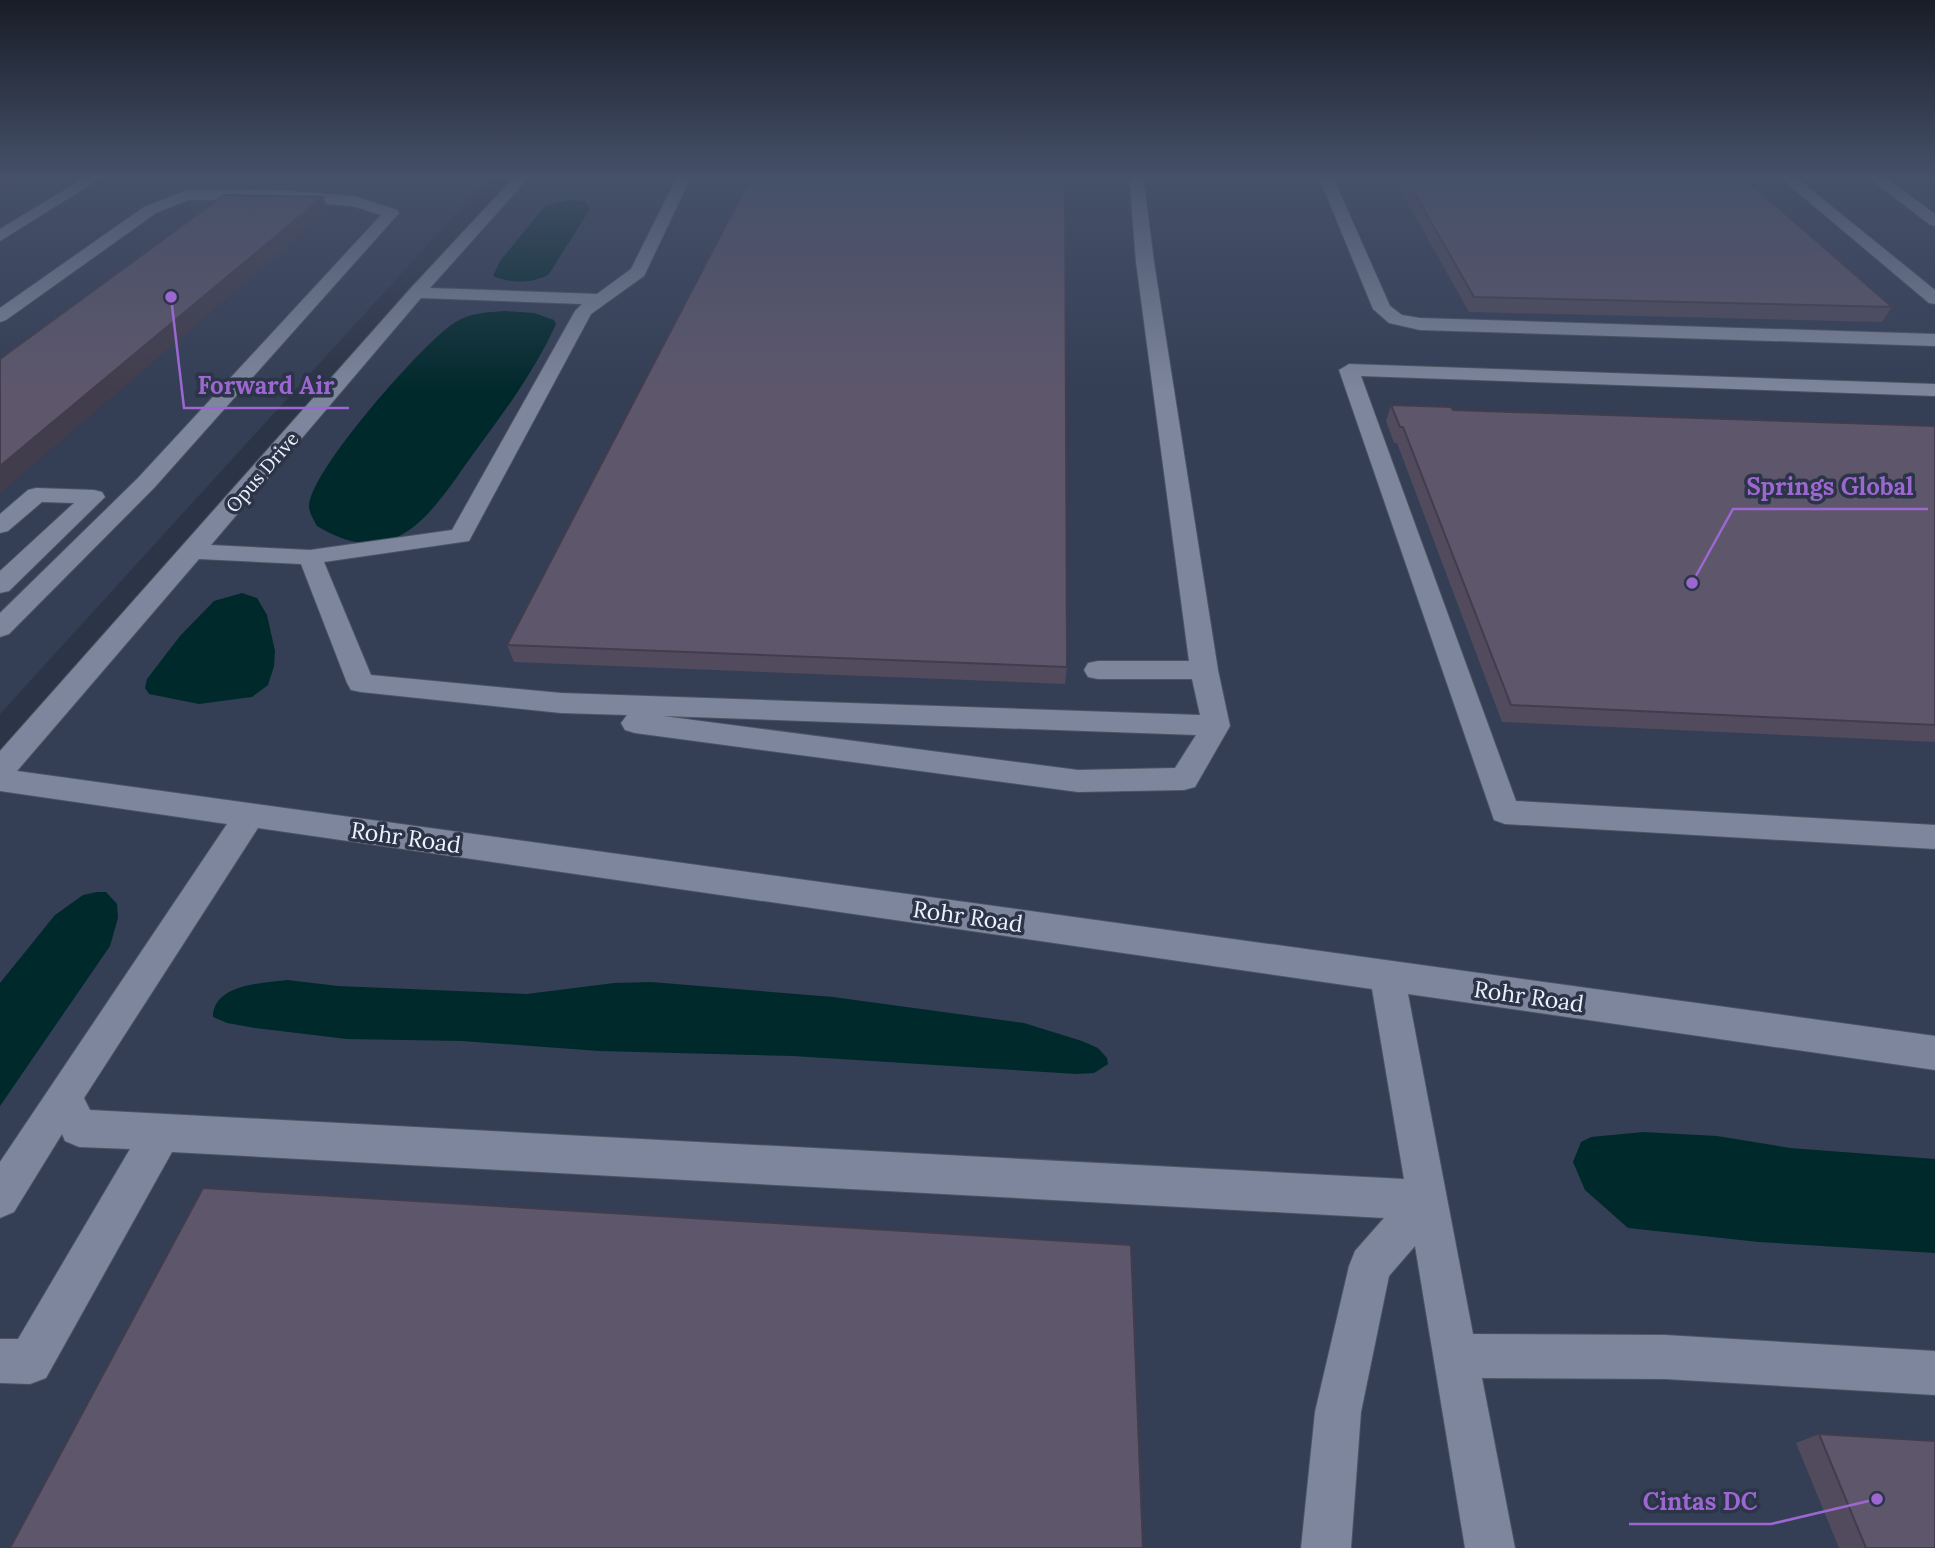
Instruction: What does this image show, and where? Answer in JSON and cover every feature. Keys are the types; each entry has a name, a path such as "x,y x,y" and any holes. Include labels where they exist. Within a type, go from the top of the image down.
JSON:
{"street":[{"path":"0,316 96,247"},
{"path":"5,618 146,482 360,247"},
{"name":"Opus Drive","path":"0,771 458,247"},
{"path":"194,551 310,557 461,536 584,311 638,272 650,247"},
{"path":"561,703 621,722 1078,781 1184,779 1216,726 1204,670 1143,247"},
{"path":"1356,247 1382,309 1396,319 1420,324 1935,340"},
{"path":"1872,247 1935,299"},
{"path":"416,293 600,299"},
{"path":"1935,390 1349,370 1505,812 1935,837"},
{"path":"0,526 36,495 94,497 0,585"},
{"path":"310,557 361,683 561,703 1216,726"},
{"path":"1098,670 1204,670"},
{"name":"Rohr Road","path":"0,780 1935,1052"},
{"path":"0,1198 63,1097 250,815"},
{"path":"1387,976 1490,1548"},
{"path":"63,1097 79,1128 1427,1200"},
{"path":"0,1361 30,1362 162,1133"},
{"path":"1326,1548 1338,1412 1370,1266 1427,1200"},
{"path":"1454,1356 1665,1357 1935,1373"}],"shaded area":[{"path":"0,247 425,247 0,714"},
{"path":"458,247 1935,247 1935,1548 0,1548 0,771"},
{"path":"511,247 566,247 549,274 536,280 506,280 493,276 500,261"},
{"path":"505,311 534,313 554,320 556,324 540,356 511,402 431,510 413,527 394,538 372,543 346,540 317,526 309,506 314,489 347,438 395,380 454,323 472,315"},
{"path":"242,593 257,598 267,615 275,651 268,685 252,697 199,704 149,694 145,688 147,679 180,636 214,601"},
{"path":"106,892 117,904 118,918 110,946 0,1106 0,983 55,915 83,895"},
{"path":"287,980 338,986 527,994 614,983 651,982 833,997 1024,1023 1098,1048 1107,1058 1108,1064 1094,1073 1077,1074 793,1056 599,1051 462,1041 347,1039 255,1028 227,1023 213,1017 215,1006 230,992 253,984"},
{"path":"1643,1132 1717,1136 1790,1148 1935,1159 1935,1253 1759,1242 1628,1228 1585,1190 1573,1162 1581,1142 1591,1137"}],"building":[{"path":"153,247 263,247 0,466 0,359"},
{"path":"714,247 1065,247 1067,667 507,645"},
{"path":"1445,247 1824,247 1892,307 1474,297"},
{"path":"1391,405 1451,407 1453,410 1935,426 1935,725 1511,705 1403,427 1400,427"},
{"path":"203,1188 1131,1245 1143,1548 10,1548"},
{"path":"1819,1434 1935,1441 1935,1548 1866,1548"}],"place":[{"name":"Forward Air","path":"171,297"},
{"name":"Springs Global","path":"1692,583"},
{"name":"Cintas DC","path":"1877,1499"}]}
